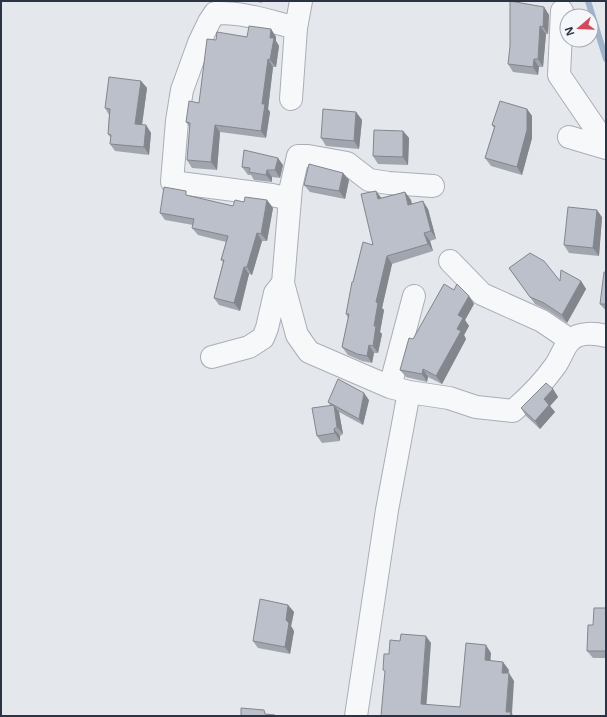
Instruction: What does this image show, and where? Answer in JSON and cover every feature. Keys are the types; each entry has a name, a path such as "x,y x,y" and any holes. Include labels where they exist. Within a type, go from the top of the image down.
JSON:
{"street":[{"path":"290,99 296,28 301,1"},
{"path":"290,199 272,194 172,182 177,121 182,90 199,43 215,13 248,15 296,28"},
{"path":"560,48 559,75 606,144"},
{"path":"569,137 606,148"},
{"path":"433,186 369,180 347,163 308,156 298,156 291,187 283,283 297,335 309,352 400,390 449,398 476,407 513,411 538,388 556,365 570,340 582,335 596,334 606,336"},
{"path":"450,261 482,294 542,320 570,340"},
{"path":"212,357 249,347 263,338 267,328 275,293 283,283"},
{"path":"356,716 387,510 400,390 414,296"}],"building":[{"path":"510,1 544,7 543,27 540,26 538,59 534,59 533,67 508,64 510,46"},
{"path":"249,26 271,29 270,38 274,38 270,60 268,59 262,104 265,104 261,131 215,125 211,162 187,160 190,123 186,122 189,101 199,103 207,39 216,40 217,32 247,37"},
{"path":"109,77 141,81 135,124 146,125 144,147 110,144 111,135 108,134 110,109 105,108"},
{"path":"500,101 527,109 527,130 517,167 485,158 495,126 492,125"},
{"path":"323,109 356,112 354,141 321,138"},
{"path":"374,130 403,131 403,157 373,156"},
{"path":"244,150 278,158 275,170 267,170 266,175 249,172 250,168 242,167"},
{"path":"309,164 343,173 339,191 304,185"},
{"path":"164,187 186,191 186,195 233,206 235,200 244,202 245,197 267,200 261,234 257,233 247,267 244,267 234,303 214,298 224,260 221,260 228,236 192,228 194,219 160,213"},
{"path":"376,191 378,199 405,192 408,205 423,201 431,231 424,233 428,244 387,256 376,302 378,303 374,326 376,326 373,346 369,345 367,356 357,354 342,347 349,314 346,314 352,282 363,242 373,245 361,194"},
{"path":"568,207 597,210 593,248 564,245"},
{"path":"530,253 544,261 560,281 561,270 581,281 562,315 544,303 530,297 509,268"},
{"path":"604,272 606,272 606,304 600,304"},
{"path":"444,284 454,290 457,284 469,296 458,315 463,318 457,329 461,331 436,376 423,369 422,374 400,370 409,338 413,339"},
{"path":"338,379 364,393 359,419 328,402"},
{"path":"546,383 553,389 544,399 549,405 535,421 521,408"},
{"path":"334,405 337,427 334,429 335,433 317,436 312,408"},
{"path":"260,599 288,605 286,620 289,623 285,647 253,641"},
{"path":"594,608 606,608 606,651 587,651 588,625 593,625"},
{"path":"401,634 426,636 421,704 460,707 466,643 486,645 485,660 503,662 502,673 509,673 506,712 511,712 510,716 381,716 385,671 383,670 384,654 389,654 390,640 400,641"},
{"path":"241,708 264,710 265,714 275,716 241,716"}],"waterway":[{"path":"588,1 606,59"}]}
